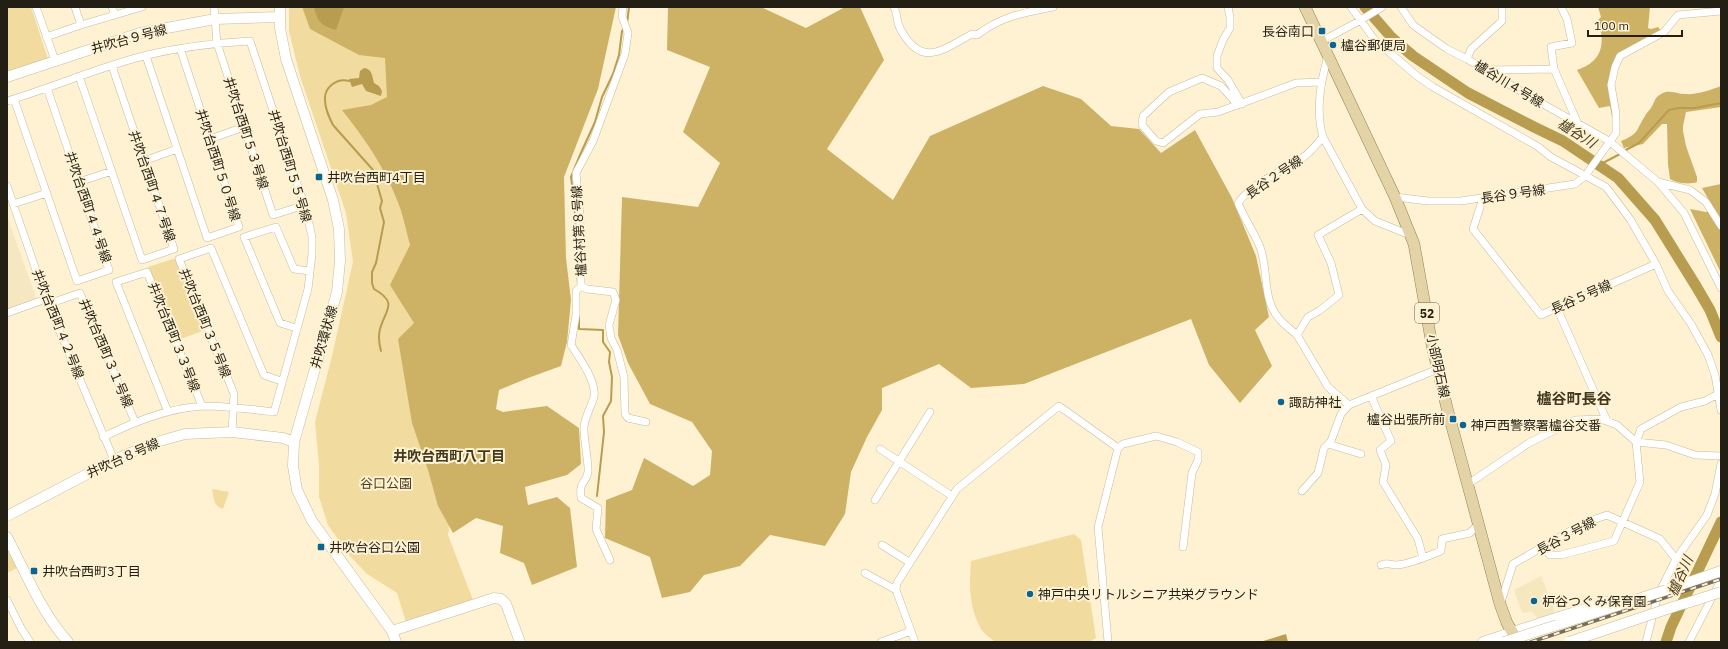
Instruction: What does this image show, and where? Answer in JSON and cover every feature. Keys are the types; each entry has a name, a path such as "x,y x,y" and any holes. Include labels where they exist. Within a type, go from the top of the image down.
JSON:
{"main road":[{"name":"小部明石線","path":"1305,7 1395,197 1410,235 1415,251 1432,345 1478,524 1500,604 1507,623 1516,637"}],"street":[{"path":"36,7 55,60"},
{"path":"75,7 81,25"},
{"path":"112,7 114,15"},
{"path":"46,37 142,7"},
{"name":"井吹台西町５３号線","path":"214,7 217,43 273,214 305,205"},
{"name":"櫨谷村第８号線","path":"610,560 596,529 598,508 582,498 580,487 588,472 584,442 584,426 594,396 591,380 585,366 571,345 576,315 576,291 579,288 580,216 576,173 593,141 625,54 628,34 622,16 623,7"},
{"path":"894,7 901,30 914,47 925,53 940,52 972,34 978,35 991,25 1005,18 1053,7"},
{"path":"1228,7 1230,28 1223,40 1217,56 1217,68 1228,80 1240,104"},
{"path":"1351,7 1374,39 1417,76 1433,87 1537,146 1551,157 1606,187 1630,219 1656,264 1668,291 1691,324 1708,355 1715,376 1721,410"},
{"path":"1322,41 1382,7"},
{"name":"櫨谷川４号線","path":"1401,7 1413,25 1447,49 1609,141 1658,182 1684,213 1721,288"},
{"path":"1466,59 1471,49 1502,21 1502,7"},
{"path":"1561,7 1567,19 1572,43 1551,47 1554,69 1578,124"},
{"name":"長谷９号線","path":"1395,197 1428,201 1483,198 1576,184 1585,176 1616,133 1616,114 1611,85 1615,67 1620,56 1664,32 1678,15 1721,11"},
{"name":"井吹台９号線","path":"7,76 140,33 215,19 280,12"},
{"name":"井吹環状線","path":"280,12 286,59 333,200 339,229 340,261 337,292 294,442 293,466 297,490 312,521 392,631 396,642"},
{"name":"井吹台西町５５号線","path":"11,100 79,76 146,56 180,48 217,43 250,41 305,205 312,237 312,254 308,289 281,381 274,412 234,407 202,406 168,412 135,422 103,436"},
{"name":"井吹台西町５０号線","path":"146,56 207,238 239,227 180,48"},
{"path":"1328,55 1321,82 1319,110 1323,137 1362,209 1375,221 1410,235"},
{"name":"井吹台西町４７号線","path":"79,76 142,260 174,249 112,66"},
{"path":"1486,70 1554,69"},
{"path":"1240,104 1220,86 1202,78 1169,92 1143,116 1142,125 1156,141 1163,143 1200,114 1218,112 1296,84 1321,82"},
{"name":"井吹台西町４４号線","path":"11,100 47,193 78,281 109,270 47,88"},
{"path":"210,138 244,127"},
{"name":"長谷２号線","path":"1297,334 1282,323 1274,313 1269,298 1265,260 1260,246 1238,203 1244,195 1268,178 1302,158 1323,137"},
{"path":"144,161 178,149"},
{"path":"79,182 112,171"},
{"path":"1658,182 1690,190 1706,202 1721,226"},
{"name":"井吹台西町４２号線","path":"7,186 47,302 114,460"},
{"path":"13,204 47,193"},
{"name":"長谷５号線","path":"1483,198 1474,229 1541,315 1656,264"},
{"path":"1349,405 1328,388 1297,334 1308,318 1339,295 1331,263 1318,235 1362,209"},
{"path":"296,328 280,323 244,237 276,227 294,269 310,271"},
{"name":"井吹台西町３５号線","path":"232,432 234,394 179,259 211,248 264,375 281,381"},
{"name":"井吹台西町３３号線","path":"168,412 116,282 147,272 202,406"},
{"path":"579,288 613,292 616,300 609,325 611,338 617,350 624,377 624,414 628,418 646,422"},
{"name":"井吹台西町３１号線","path":"47,302 80,293 135,422"},
{"path":"7,313 47,302"},
{"path":"1557,308 1607,421"},
{"path":"1302,491 1318,473 1324,448 1328,444 1341,414 1349,405 1438,369"},
{"path":"1543,548 1550,555 1560,555 1614,541 1640,482 1636,442 1641,429 1681,407 1705,401 1718,394"},
{"path":"1371,396 1391,441 1380,450 1386,465 1383,482 1418,539 1423,558"},
{"path":"915,642 896,590 897,583 956,489 1059,406 1118,448"},
{"path":"875,500 930,412"},
{"path":"1468,484 1529,443 1575,420 1601,419 1617,426 1636,442 1666,445 1694,455 1721,456"},
{"name":"井吹台８号線","path":"7,516 114,460 153,443 185,434 232,432 283,438 294,442"},
{"path":"1108,642 1098,527 1118,448 1123,444 1156,436 1178,442 1198,452 1198,460 1192,473 1182,547"},
{"path":"1328,444 1360,454"},
{"path":"880,449 952,496"},
{"path":"1646,642 1658,595 1676,559 1707,515 1715,494 1721,464"},
{"name":"長谷３号線","path":"1500,604 1513,564 1584,523 1607,515 1660,539 1676,559"},
{"path":"1381,565 1388,562 1395,565 1423,558 1441,551 1442,539 1470,533 1478,524"},
{"path":"7,537 46,611 68,642"},
{"path":"882,545 909,562"},
{"path":"1504,642 1721,571"},
{"path":"865,572 896,590"},
{"path":"1688,642 1721,580"},
{"path":"1483,642 1516,637 1559,617 1641,592 1666,590"},
{"path":"1569,642 1721,592"},
{"path":"392,631 494,598 501,599 506,604 520,642"},
{"path":"7,600 30,642"},
{"path":"1588,642 1649,621 1673,607"},
{"path":"880,642 911,631"}],"shaded area":[{"path":"302,7 616,7 598,89 564,177 566,258 571,300 567,342 561,366 499,390 496,409 503,412 547,406 579,428 581,464 567,475 525,487 528,505 557,497 570,508 577,567 532,585 524,563 500,553 503,526 476,518 453,533 438,506 428,470 412,423 398,339 414,323 390,285 410,245 403,216 392,188 380,164 366,142 342,110 371,105 387,97 385,58 359,55 310,29"},
{"path":"314,7 344,7 336,30 321,23"},
{"path":"668,7 761,7 806,28 845,7 860,7 884,60 827,149 893,200 930,136 1043,86 1081,99 1111,126 1139,129 1161,153 1195,130 1232,198 1256,256 1269,317 1255,330 1272,366 1240,403 1209,365 1191,319 1024,384 971,388 939,364 882,388 882,410 867,437 851,472 845,514 825,546 770,535 740,566 704,575 690,592 662,598 650,557 605,538 606,500 632,490 644,458 693,486 710,475 712,451 692,422 650,404 628,363 618,335 622,197 698,207 720,163 683,132 710,67 667,50"},
{"path":"1598,7 1650,7 1648,28 1651,29 1658,27 1662,32 1628,50 1620,56 1614,64 1610,72 1609,82 1614,116 1612,117 1610,106 1599,108 1577,70 1592,62 1600,51 1602,37 1598,20 1601,17"},
{"path":"364,68 369,70 374,83 379,86 382,91 381,96 366,91 362,84 352,87 349,79 359,78 360,71"},
{"path":"1721,86 1721,107 1686,112 1683,131 1686,146 1697,177 1697,182 1683,183 1670,179 1667,124 1662,124 1643,144 1624,148 1621,141 1634,134 1656,99 1661,94 1670,92 1694,94"},
{"path":"1721,184 1721,273 1690,209 1706,212 1714,209 1702,188"},
{"path":"7,216 37,300 7,310"},
{"name":"枦谷つぐみ保育園","path":"1541,576 1555,612 1538,619 1532,612 1522,613 1514,590"},
{"path":"1286,634 1288,642 1260,642"}],"green space":[{"path":"7,7 31,7 48,59 7,73"},
{"name":"谷口公園","path":"289,7 302,7 310,29 393,57 408,217 453,505 448,535 473,600 406,622 397,593 367,574 350,556 328,525 319,497 319,465 315,422 332,356 353,262 346,213 300,76 289,31"},
{"path":"176,258 205,330 178,340 148,267"},
{"path":"212,489 229,492 223,509 217,506"},
{"name":"神戸中央リトルシニア共栄グラウンド","path":"1074,534 1081,540 1096,638 1089,642 995,642 982,631 974,613 970,588 971,561"},
{"path":"7,544 19,567 7,573"}],"waterway":[{"path":"627,24 629,7"},
{"name":"櫨谷川","path":"1365,7 1392,38 1413,56 1468,93 1563,141 1618,178 1655,220 1710,310 1721,337"},
{"path":"578,284 575,210 571,177 595,122 602,97 613,74 619,55 622,31 624,28"},
{"path":"349,81 344,80 332,84 325,95 325,103 333,125 373,170 382,201 380,208 384,222 376,263 372,272 372,283 374,289 382,294 388,303 387,312 379,332 381,351"},
{"path":"1624,151 1639,143 1669,110 1679,108 1695,108 1721,103"},
{"path":"1599,165 1620,154"},
{"path":"579,303 579,329 603,330 603,342 610,352 609,362 612,377 611,401 603,416 604,432 597,496"},
{"name":"櫨谷川","path":"1666,642 1671,627 1721,522"}],"railway":[{"path":"1531,642 1721,579"}],"place":[{"name":"長谷南口","path":"1322,31"},
{"name":"櫨谷郵便局","path":"1333,45"},
{"name":"井吹台西町4丁目","path":"319,177"},
{"name":"諏訪神社","path":"1281,402"},
{"name":"櫨谷出張所前","path":"1453,419"},
{"name":"神戸西警察署櫨谷交番","path":"1463,425"},
{"name":"井吹台谷口公園","path":"321,547"},
{"name":"井吹台西町3丁目","path":"34,571"},
{"name":"神戸中央リトルシニア共栄グラウンド","path":"1030,594"},
{"name":"枦谷つぐみ保育園","path":"1534,601"}],"district":[{"name":"櫨谷町長谷","path":"1574,398"},
{"name":"井吹台西町八丁目","path":"449,456"}]}
